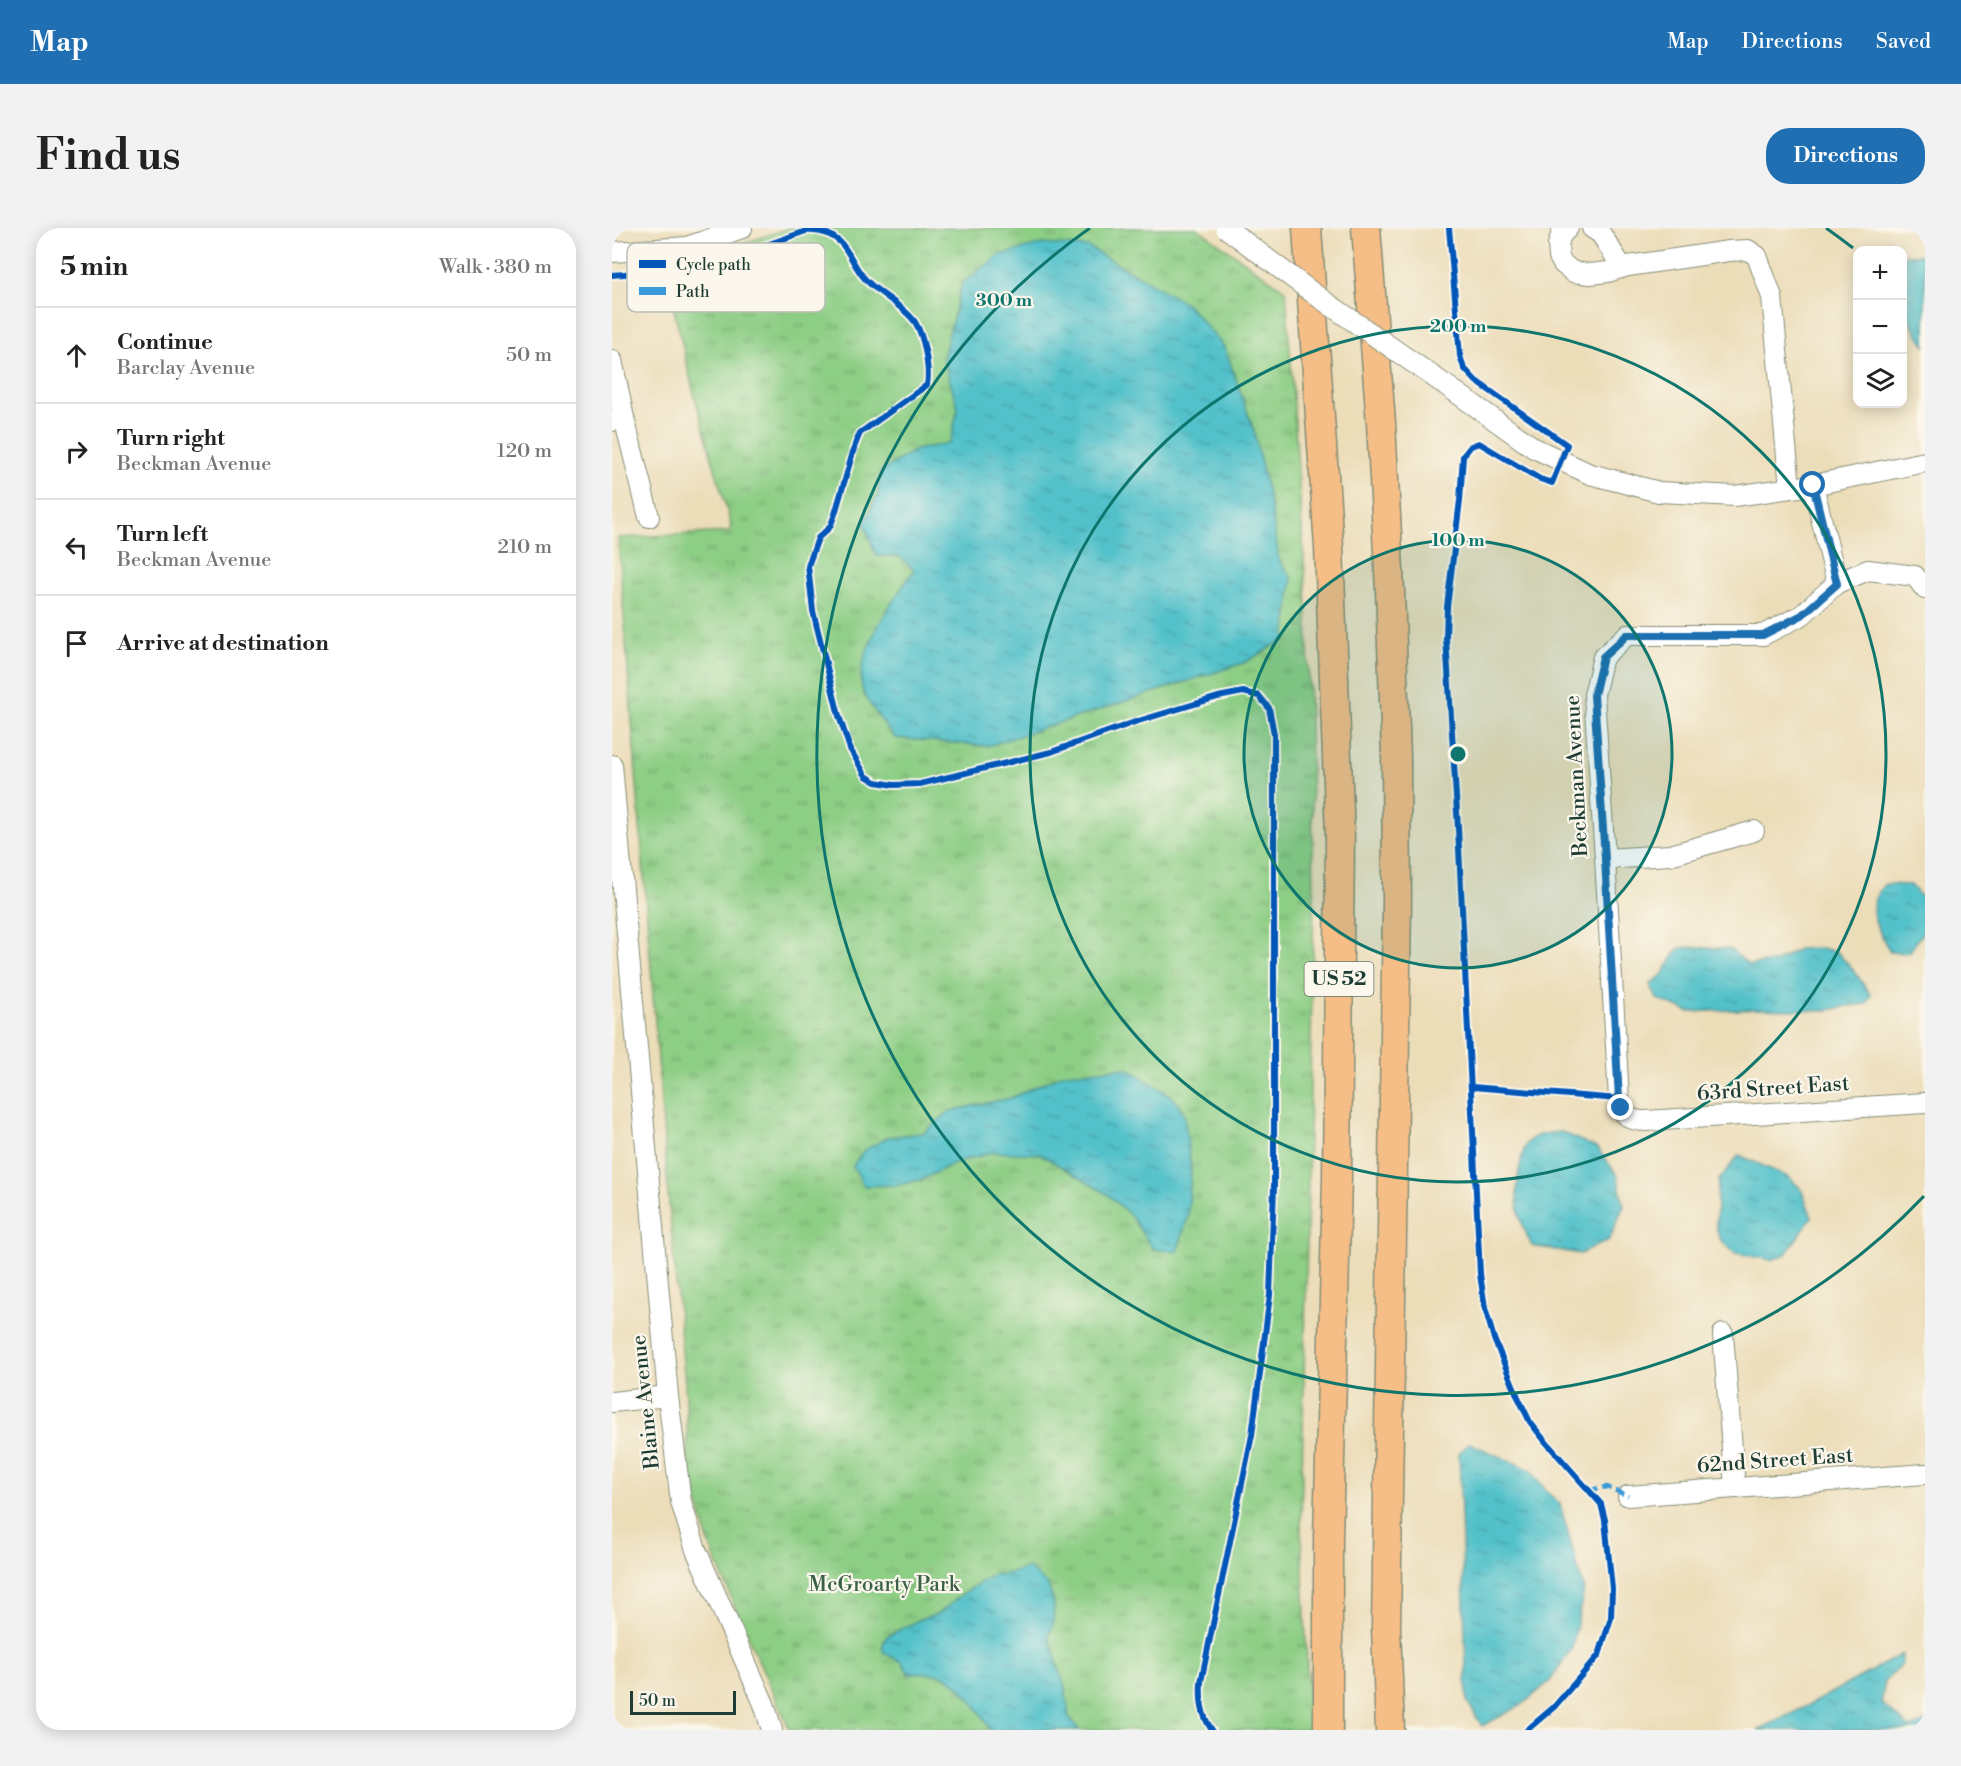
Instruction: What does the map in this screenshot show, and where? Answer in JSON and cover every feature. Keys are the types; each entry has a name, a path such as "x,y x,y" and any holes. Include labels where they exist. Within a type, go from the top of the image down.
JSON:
{"highway":[{"name":"US 52","path":"1307,228 1329,547 1340,837 1337,1178 1328,1540 1328,1730"},
{"name":"US 52","path":"1366,228 1381,435 1396,756 1397,904 1386,1616 1390,1730"}],"street":[{"path":"656,243 742,228"},
{"path":"1226,228 1317,296 1534,448 1590,474 1659,492 1735,496 1813,485 1925,462"},
{"path":"1568,228 1560,235 1559,257 1563,264 1573,272 1590,274 1608,272 1622,267 1729,251 1748,250 1757,256 1772,297 1790,488"},
{"path":"1592,228 1601,234 1622,267"},
{"path":"612,252 627,249"},
{"path":"612,360 618,419 649,517"},
{"path":"1813,485 1837,584"},
{"name":"Beckman Avenue","path":"1625,1116 1619,1099 1594,695 1603,657 1627,635 1763,635 1802,615 1837,584 1868,570 1915,576 1925,589"},
{"name":"Blaine Avenue","path":"612,765 617,864 668,1396 681,1502 693,1540 764,1704 772,1730"},
{"path":"1605,859 1670,855 1754,831"},
{"name":"63rd Street East","path":"1625,1116 1634,1121 1646,1121 1925,1103"},
{"path":"1723,1334 1735,1488"},
{"path":"612,1402 668,1396"},
{"name":"62nd Street East","path":"1628,1496 1925,1474"}],"green space":[{"name":"McGroarty Park","path":"788,228 1197,228 1286,291 1307,604 1314,890 1301,1527 1310,1730 790,1730 738,1615 707,1538 688,1464 686,1396 618,538 729,532 731,525 694,394 675,312 825,312 825,243 746,243"}],"water":[{"path":"1043,244 1088,247 1187,304 1225,348 1254,431 1271,509 1279,560 1292,578 1285,639 1246,662 988,746 895,738 865,696 861,682 862,666 885,613 914,570 899,556 876,556 864,523 878,494 880,472 915,450 950,443 958,408 943,358 962,283 1000,255"},
{"path":"1907,255 1925,255 1925,346 1907,316"},
{"path":"1885,884 1911,885 1925,901 1925,929 1909,953 1890,952 1874,918 1874,901"},
{"path":"1688,947 1730,949 1749,965 1776,962 1798,949 1821,948 1837,952 1871,995 1866,1004 1823,1011 1758,1009 1689,1012 1657,999 1650,984 1662,975 1678,949"},
{"path":"1127,1068 1173,1097 1184,1113 1191,1169 1188,1216 1177,1252 1153,1249 1130,1215 1107,1194 1040,1154 993,1152 955,1163 923,1179 899,1185 864,1186 853,1166 863,1151 888,1137 923,1133 950,1111 1011,1098 1065,1073"},
{"path":"1562,1132 1597,1148 1617,1174 1624,1206 1609,1240 1580,1254 1532,1246 1518,1207 1518,1176 1524,1148 1530,1140 1539,1135"},
{"path":"1739,1155 1790,1178 1801,1189 1812,1217 1786,1254 1772,1260 1735,1253 1720,1239 1716,1227 1718,1181"},
{"path":"1469,1443 1531,1470 1548,1493 1560,1504 1584,1590 1572,1648 1550,1681 1522,1705 1482,1726 1467,1701 1459,1453"},
{"path":"1028,1568 1048,1585 1054,1603 1053,1623 1049,1636 1065,1688 1069,1717 1079,1730 990,1730 970,1699 957,1684 943,1675 909,1674 902,1662 884,1653 882,1646 887,1636 919,1620 938,1614 965,1592 994,1574 1002,1575"},
{"path":"1902,1654 1902,1664 1885,1681 1881,1703 1910,1728 1925,1722 1925,1730 1758,1730 1807,1706"}],"marked path":[{"path":"1589,1490 1607,1487 1628,1496"}],"cycle path":[{"path":"1449,228 1460,356 1464,368 1476,381 1567,445 1552,483 1540,479 1479,443 1471,446 1463,456 1447,607 1446,638 1458,828 1480,1274 1485,1308 1494,1339 1530,1422 1601,1504 1605,1520 1612,1589 1611,1618 1599,1655 1554,1707 1527,1730"},
{"path":"773,243 806,231 832,236 847,251 866,280 910,316 924,344 927,385 860,433 830,527 818,538 808,566 813,611 839,716 850,749 866,776 876,782 894,785 920,784 1051,752 1135,722 1218,697 1243,692 1259,696 1269,708 1274,734 1274,1187 1270,1295 1252,1435 1201,1682 1202,1707 1212,1730"},
{"path":"612,275 627,274"},
{"path":"1472,1087 1619,1099"}],"route":[{"path":"1621,1108 1594,695 1603,657 1627,635 1763,635 1802,615 1837,584 1813,485"}]}
